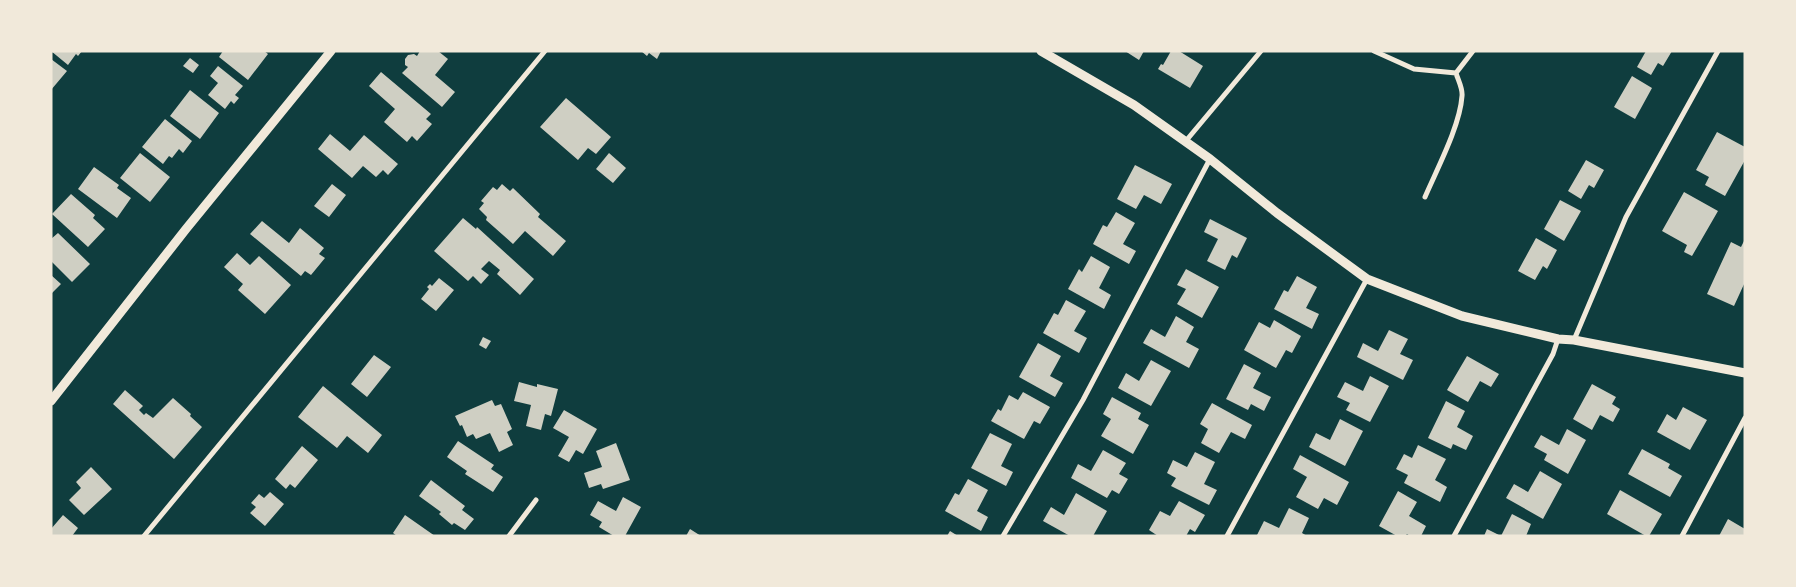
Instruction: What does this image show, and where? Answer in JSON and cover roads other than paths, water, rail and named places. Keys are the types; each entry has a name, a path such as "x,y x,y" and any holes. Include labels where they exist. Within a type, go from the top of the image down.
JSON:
{"street":[{"path":"52,398 331,51"},
{"path":"144,536 545,51"},
{"path":"1041,51 1134,105 1210,159 1277,214 1367,279 1462,316 1558,339 1574,340 1745,373"},
{"path":"1185,143 1261,51"},
{"path":"1374,51 1414,69 1456,73"},
{"path":"1456,73 1473,51"},
{"path":"1574,340 1626,217 1718,51"},
{"path":"1425,198 1448,144 1459,112 1463,94 1456,73"},
{"path":"1004,536 1084,400 1210,159"},
{"path":"1227,536 1367,279"},
{"path":"1454,536 1552,354 1558,339"},
{"path":"1682,536 1745,418"},
{"path":"509,536 536,500"}]}
